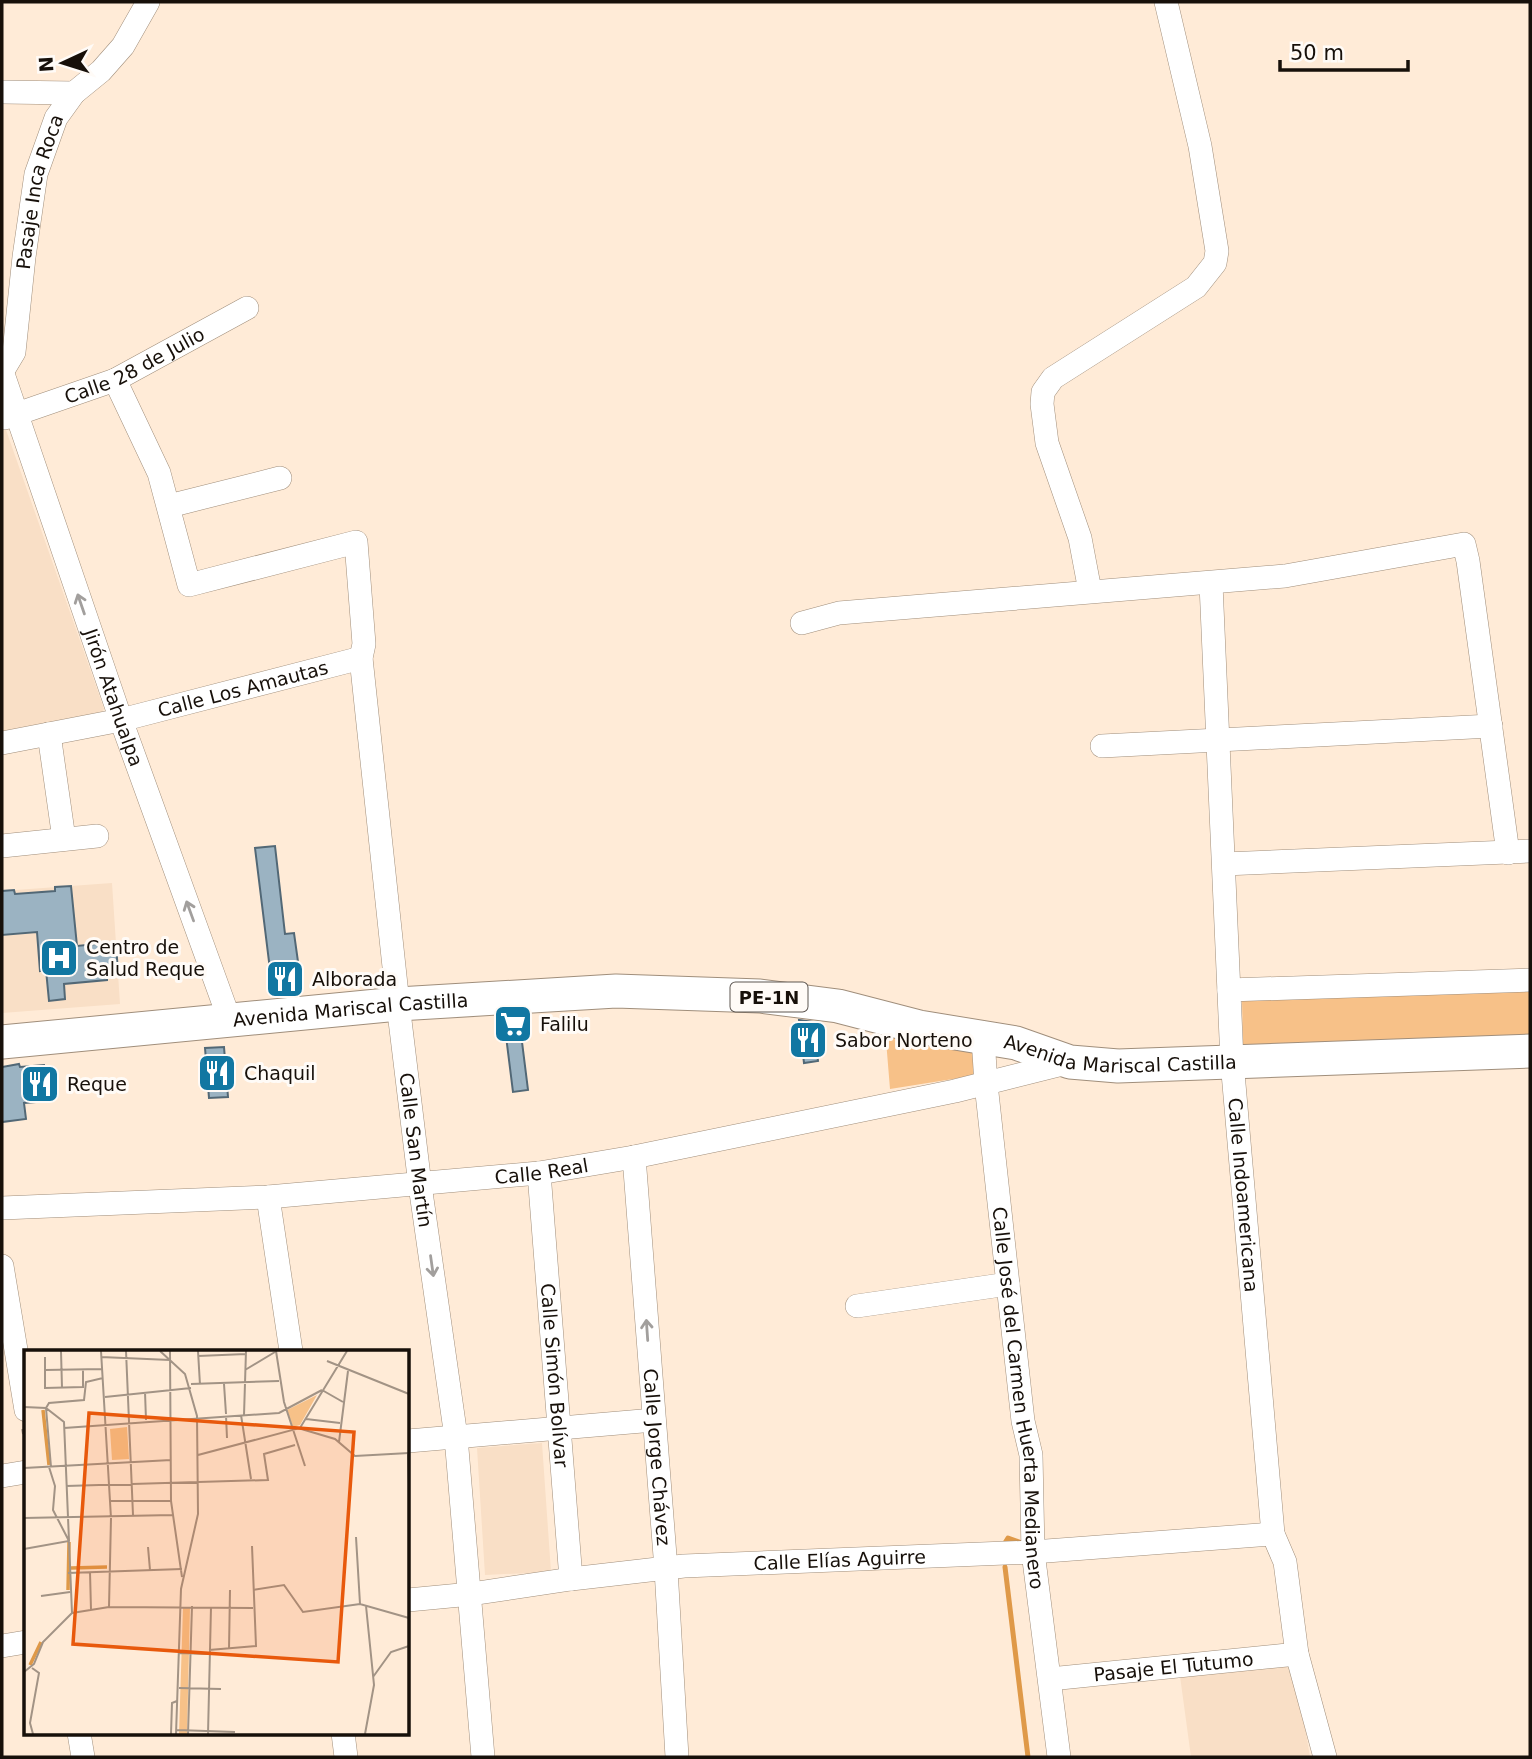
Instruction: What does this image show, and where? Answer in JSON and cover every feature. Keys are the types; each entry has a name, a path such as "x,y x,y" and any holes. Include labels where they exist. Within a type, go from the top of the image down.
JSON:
{"highway":[{"name":"Avenida Mariscal Castilla","path":"2,1042 398,1004 616,991 760,996 838,1006 919,1027 1016,1043 1070,1062 1118,1066 1530,1051"}],"street":[{"name":"Pasaje Inca Roca","path":"2,372 14,352 36,174 56,118 74,93 102,71 123,46 148,2"},
{"path":"1090,591 1080,538 1047,443 1043,392 1054,378 1196,287 1215,263 1217,251 1200,146 1166,2"},
{"path":"2,92 74,93"},
{"name":"Calle 28 de Julio","path":"9,416 115,380 247,309"},
{"name":"Jirón Atahualpa","path":"2,372 9,416 230,1021"},
{"path":"115,380 159,473 169,506 280,478"},
{"name":"Calle San Martín","path":"169,506 189,584 356,542 364,644 361,659 420,1185 456,1437 483,1757"},
{"path":"802,623 839,614 1090,591 1211,584 1332,569 1464,544 1491,726 1519,852 1224,864"},
{"name":"Calle Indoamericana","path":"1211,584 1232,1061 1273,1534 1285,1562 1297,1654 1325,1757"},
{"name":"Calle Los Amautas","path":"2,743 121,720 361,659"},
{"path":"1102,746 1491,726"},
{"path":"49,734 64,839"},
{"path":"2,846 97,836"},
{"path":"1229,990 1530,980"},
{"name":"Calle José del Carmen Huerta Medianero","path":"983,1038 1023,1421 1031,1455 1033,1552 1059,1757"},
{"name":"Calle Real","path":"2,1208 268,1198 539,1173 634,1157 986,1084 1070,1062"},
{"name":"Calle Jorge Chávez","path":"634,1157 666,1569 677,1757"},
{"name":"Calle Simón Bolívar","path":"539,1173 571,1579"},
{"path":"268,1198 291,1350"},
{"path":"2,1266 11,1378 24,1406"},
{"path":"857,1306 1008,1284"},
{"path":"410,1441 654,1420"},
{"path":"2,1476 24,1472"},
{"name":"Calle Elías Aguirre","path":"410,1600 666,1569 1033,1552 1273,1534"},
{"path":"2,1646 24,1643"},
{"name":"Pasaje El Tutumo","path":"1050,1679 1297,1654"},
{"path":"79,1734 82,1757"},
{"path":"343,1734 346,1757"}],"shaded area":[{"path":"5,427 104,709 99,715 2,733 2,429"},
{"name":"Centro de Salud Reque","path":"112,883 120,1004 2,1013 2,891"},
{"path":"1530,988 1530,1035 1243,1046 1242,1000"},
{"path":"885,1028 979,1050 978,1075 890,1089"},
{"path":"542,1443 551,1572 485,1575 477,1448"},
{"path":"1294,1661 1310,1757 1191,1757 1180,1676"}],"building":[{"path":"275,846 285,934 294,933 301,983 272,986 255,848"},
{"path":"71,886 77,946 116,942 118,974 107,975 107,980 64,984 65,999 49,1001 46,970 40,971 37,932 2,935 2,891 14,890 15,894 55,891 55,887"},
{"path":"519,1018 528,1090 513,1092 504,1020"},
{"name":"Sabor Norteno","path":"799,1020 813,1022 818,1061 804,1063"},
{"name":"Chaquil","path":"224,1047 228,1097 209,1098 205,1048"},
{"path":"19,1064 20,1067 44,1065 47,1101 24,1103 26,1119 2,1122 2,1067"}],"waterway":[{"path":"1003,1546 1008,1538 1022,1543"},
{"path":"1005,1567 1028,1757"}],"place":[{"name":"Centro de Salud Reque","path":"59,958"},
{"name":"Alborada","path":"285,979"},
{"name":"Falilu","path":"513,1024"},
{"name":"Sabor Norteno","path":"808,1040"},
{"name":"Chaquil","path":"217,1073"},
{"name":"Reque","path":"40,1084"}]}
